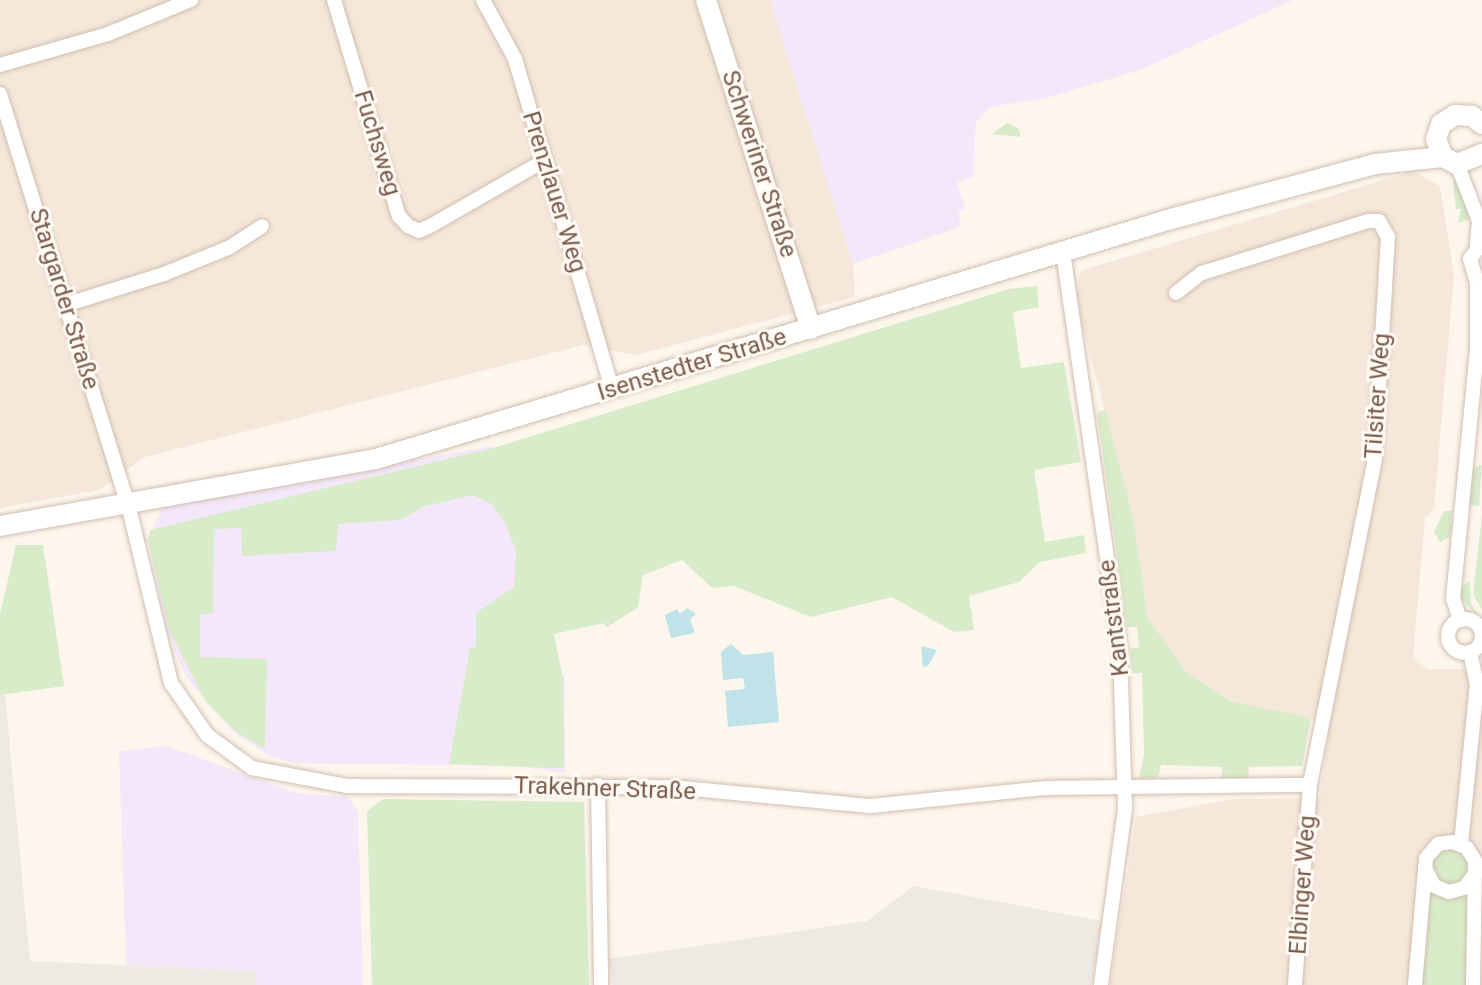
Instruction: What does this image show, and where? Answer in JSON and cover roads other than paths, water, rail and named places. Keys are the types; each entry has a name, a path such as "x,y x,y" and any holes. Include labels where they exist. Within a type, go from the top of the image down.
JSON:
{"street":[{"path":"0,65 108,34 191,0"},
{"name":"Fuchsweg","path":"334,0 399,216 408,226 419,231 432,225 545,160"},
{"name":"Prenzlauer Weg","path":"483,0 515,59 612,389"},
{"name":"Schweriner Straße","path":"706,0 811,329"},
{"name":"Stargarder Straße","path":"0,94 128,504"},
{"name":"Isenstedter Straße","path":"0,526 376,459 1063,252 1375,164 1438,129 1455,115 1480,120"},
{"path":"1438,129 1436,143 1450,161 1479,221 1480,244 1470,259 1478,276 1477,352 1453,599 1460,620 1480,628 1479,645 1470,652 1455,650 1449,641 1449,631 1460,620"},
{"path":"1482,155 1482,171"},
{"name":"Isenstedter Straße","path":"1375,164 1450,161 1482,155"},
{"name":"Tilsiter Weg","path":"1176,293 1202,273 1368,221 1379,221 1388,237 1375,459 1310,785"},
{"path":"65,305 164,274 230,247 262,226"},
{"name":"Kantstraße","path":"1063,252 1120,649 1126,786 1117,892 1101,985"},
{"path":"1477,352 1482,331"},
{"name":"Trakehner Straße","path":"128,504 171,683 199,726 232,756 276,776 346,786 598,785 871,806 980,792 1126,786 1310,785"},
{"path":"1461,844 1477,685 1470,652"},
{"path":"598,785 601,985"},
{"name":"Elbinger Weg","path":"1295,985 1310,785"},
{"path":"1415,985 1425,863 1438,844 1461,844 1472,854 1476,868 1479,897 1473,985"},
{"path":"1425,863 1434,886 1479,897"},
{"path":"1457,891 1470,883 1476,868"}],"water":[{"path":"687,608 696,614 690,619 695,633 671,638 665,615 677,609 680,614"},
{"path":"731,644 743,655 773,652 779,722 728,727 725,691 745,689 743,678 723,680 721,652"},
{"path":"921,646 937,650 928,666 923,667"}]}
